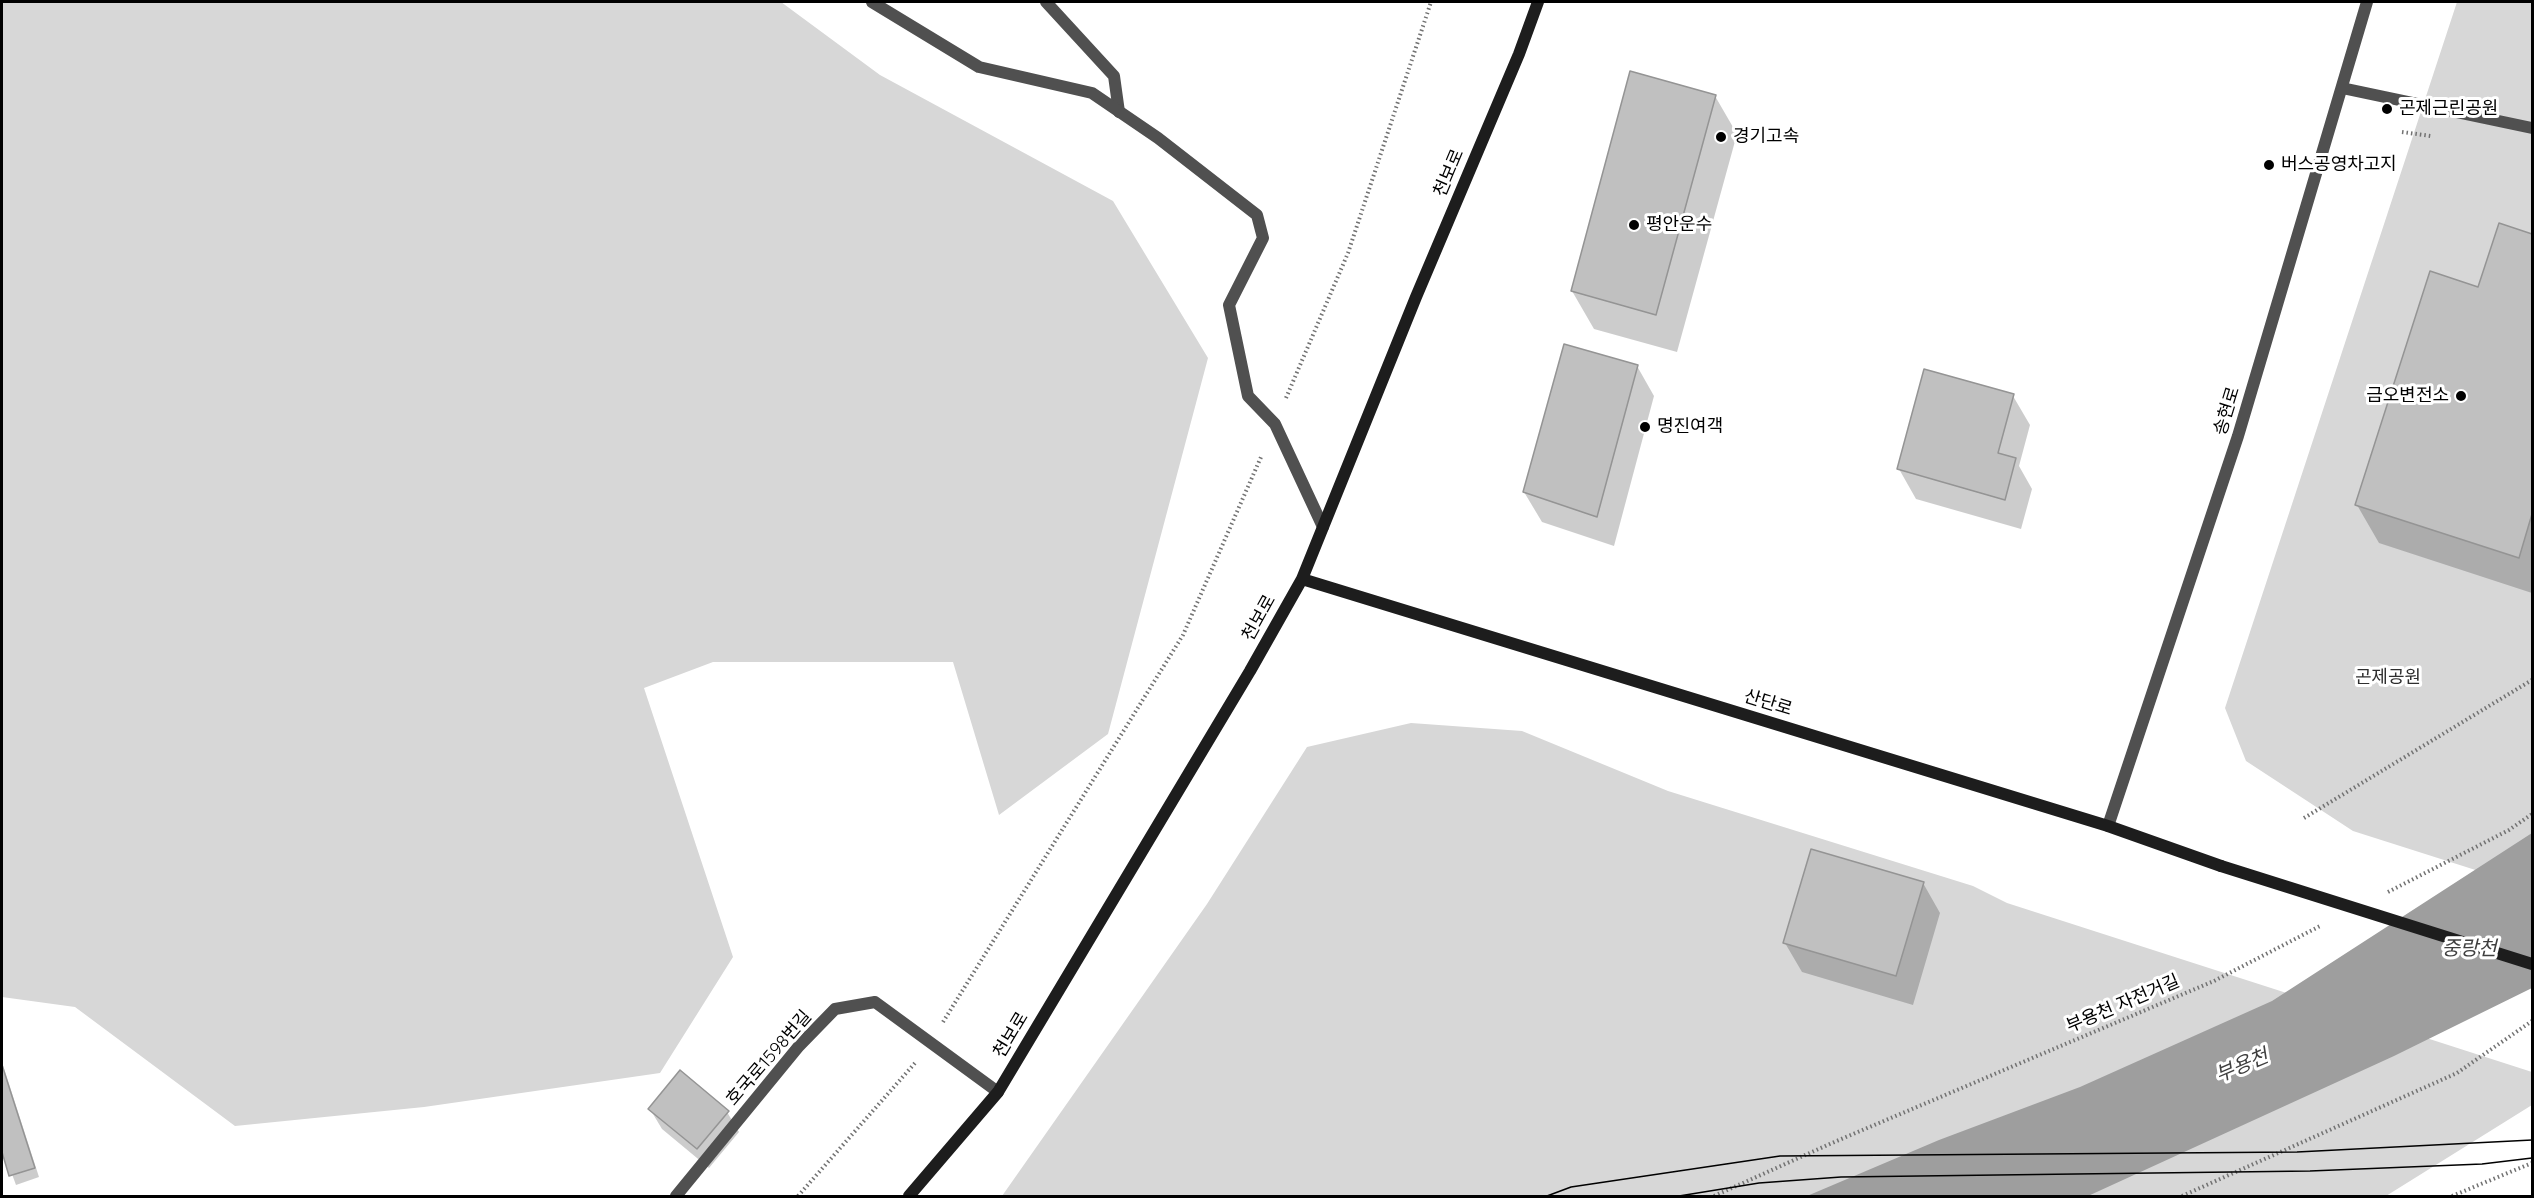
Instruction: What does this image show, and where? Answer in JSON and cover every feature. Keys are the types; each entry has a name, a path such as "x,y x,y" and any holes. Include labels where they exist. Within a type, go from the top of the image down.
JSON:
{"main road":[{"name":"천보로","path":"909,1197 998,1092 1250,671 1302,579 1420,287 1519,54 1538,2"},
{"name":"산단로","path":"1302,579 2108,826 2221,866 2532,964"}],"street":[{"path":"873,2 979,67 1092,93 1158,138 1257,216 1263,238 1229,305 1248,396 1275,424 1323,527"},
{"path":"1046,2 1114,76 1119,111"},
{"name":"송현로","path":"2108,826 2238,436 2367,2"},
{"path":"2342,87 2532,128"},
{"name":"호국로1598번길","path":"676,1197 799,1046 835,1009 875,1002 998,1092"}],"path":[{"path":"798,1197 912,1067 930,1042 1183,635 1348,253 1431,2"},
{"path":"2304,818 2532,680"},
{"path":"2382,895 2509,830 2532,814"},
{"name":"부용천 자전거길","path":"1714,1197 1832,1143 2214,981 2330,922"},
{"path":"2181,1197 2457,1073 2532,1021"},
{"path":"2452,1197 2532,1163"}],"green space":[{"path":"2,2 781,2 880,75 1113,201 1208,358 1108,734 999,815 953,662 713,662 644,688 733,957 660,1073 424,1107 235,1126 75,1007 2,997"},
{"name":"곤제공원","path":"2457,2 2532,2 2532,888 2353,831 2246,761 2225,708"},
{"path":"1411,723 1522,731 1668,791 1973,886 2007,903 2532,1072 2532,1105 2386,1196 1002,1196 1207,904 1307,747"}],"water":[{"name":"중랑천","path":"2532,833 2532,988 2394,1056 2088,1196 1807,1196 1939,1140 2080,1087 2272,1001"}],"building":[{"path":"1630,71 1716,95 1656,315 1571,291"},
{"name":"금오변전소","path":"2499,223 2532,234 2532,514 2519,558 2355,505 2430,271 2478,287"},
{"path":"1564,344 1638,365 1597,517 1523,492"},
{"path":"1924,369 2014,394 1998,453 2016,458 2005,500 1897,469"},
{"path":"1811,849 1924,882 1896,976 1783,943"},
{"path":"2,1065 35,1168 9,1176 2,1152"},
{"path":"680,1070 729,1111 697,1149 648,1109"}],"tram line":[{"path":"1547,1196 1571,1187 1780,1156 2297,1152 2532,1140"},
{"path":"1679,1196 1759,1183 1841,1177 2310,1171 2482,1164 2532,1158"}],"place":[{"name":"곤제근린공원","path":"2387,109"},
{"name":"경기고속","path":"1721,137"},
{"name":"버스공영차고지","path":"2269,165"},
{"name":"평안운수","path":"1634,225"},
{"name":"금오변전소","path":"2461,396"},
{"name":"명진여객","path":"1645,427"}],"water label":[{"name":"부용천","path":"2242,1066"}]}
